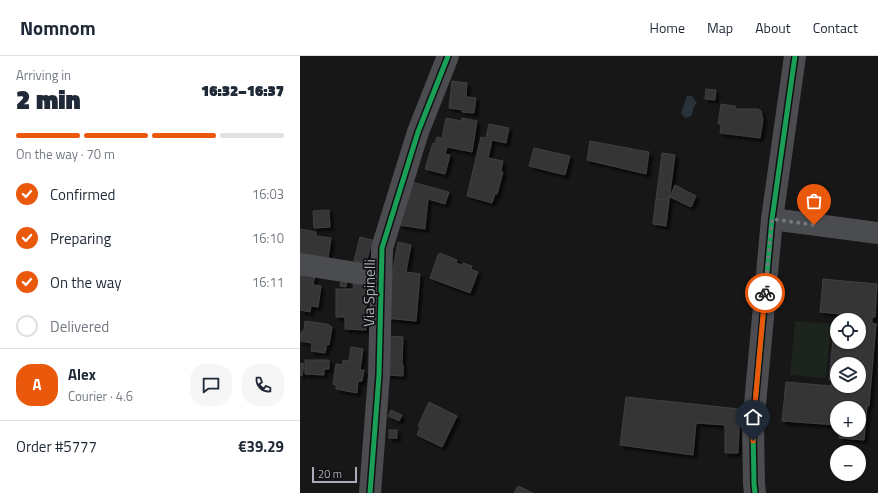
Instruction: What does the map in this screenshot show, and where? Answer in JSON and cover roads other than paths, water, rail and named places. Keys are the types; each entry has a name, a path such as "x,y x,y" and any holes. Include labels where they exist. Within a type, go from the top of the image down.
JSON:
{"street":[{"name":"Via Spinelli","path":"370,493 379,375 382,248 418,132 448,56"},
{"path":"755,493 753,426 772,219 795,56"},
{"path":"772,219 878,233"},
{"path":"300,264 381,277"}]}
